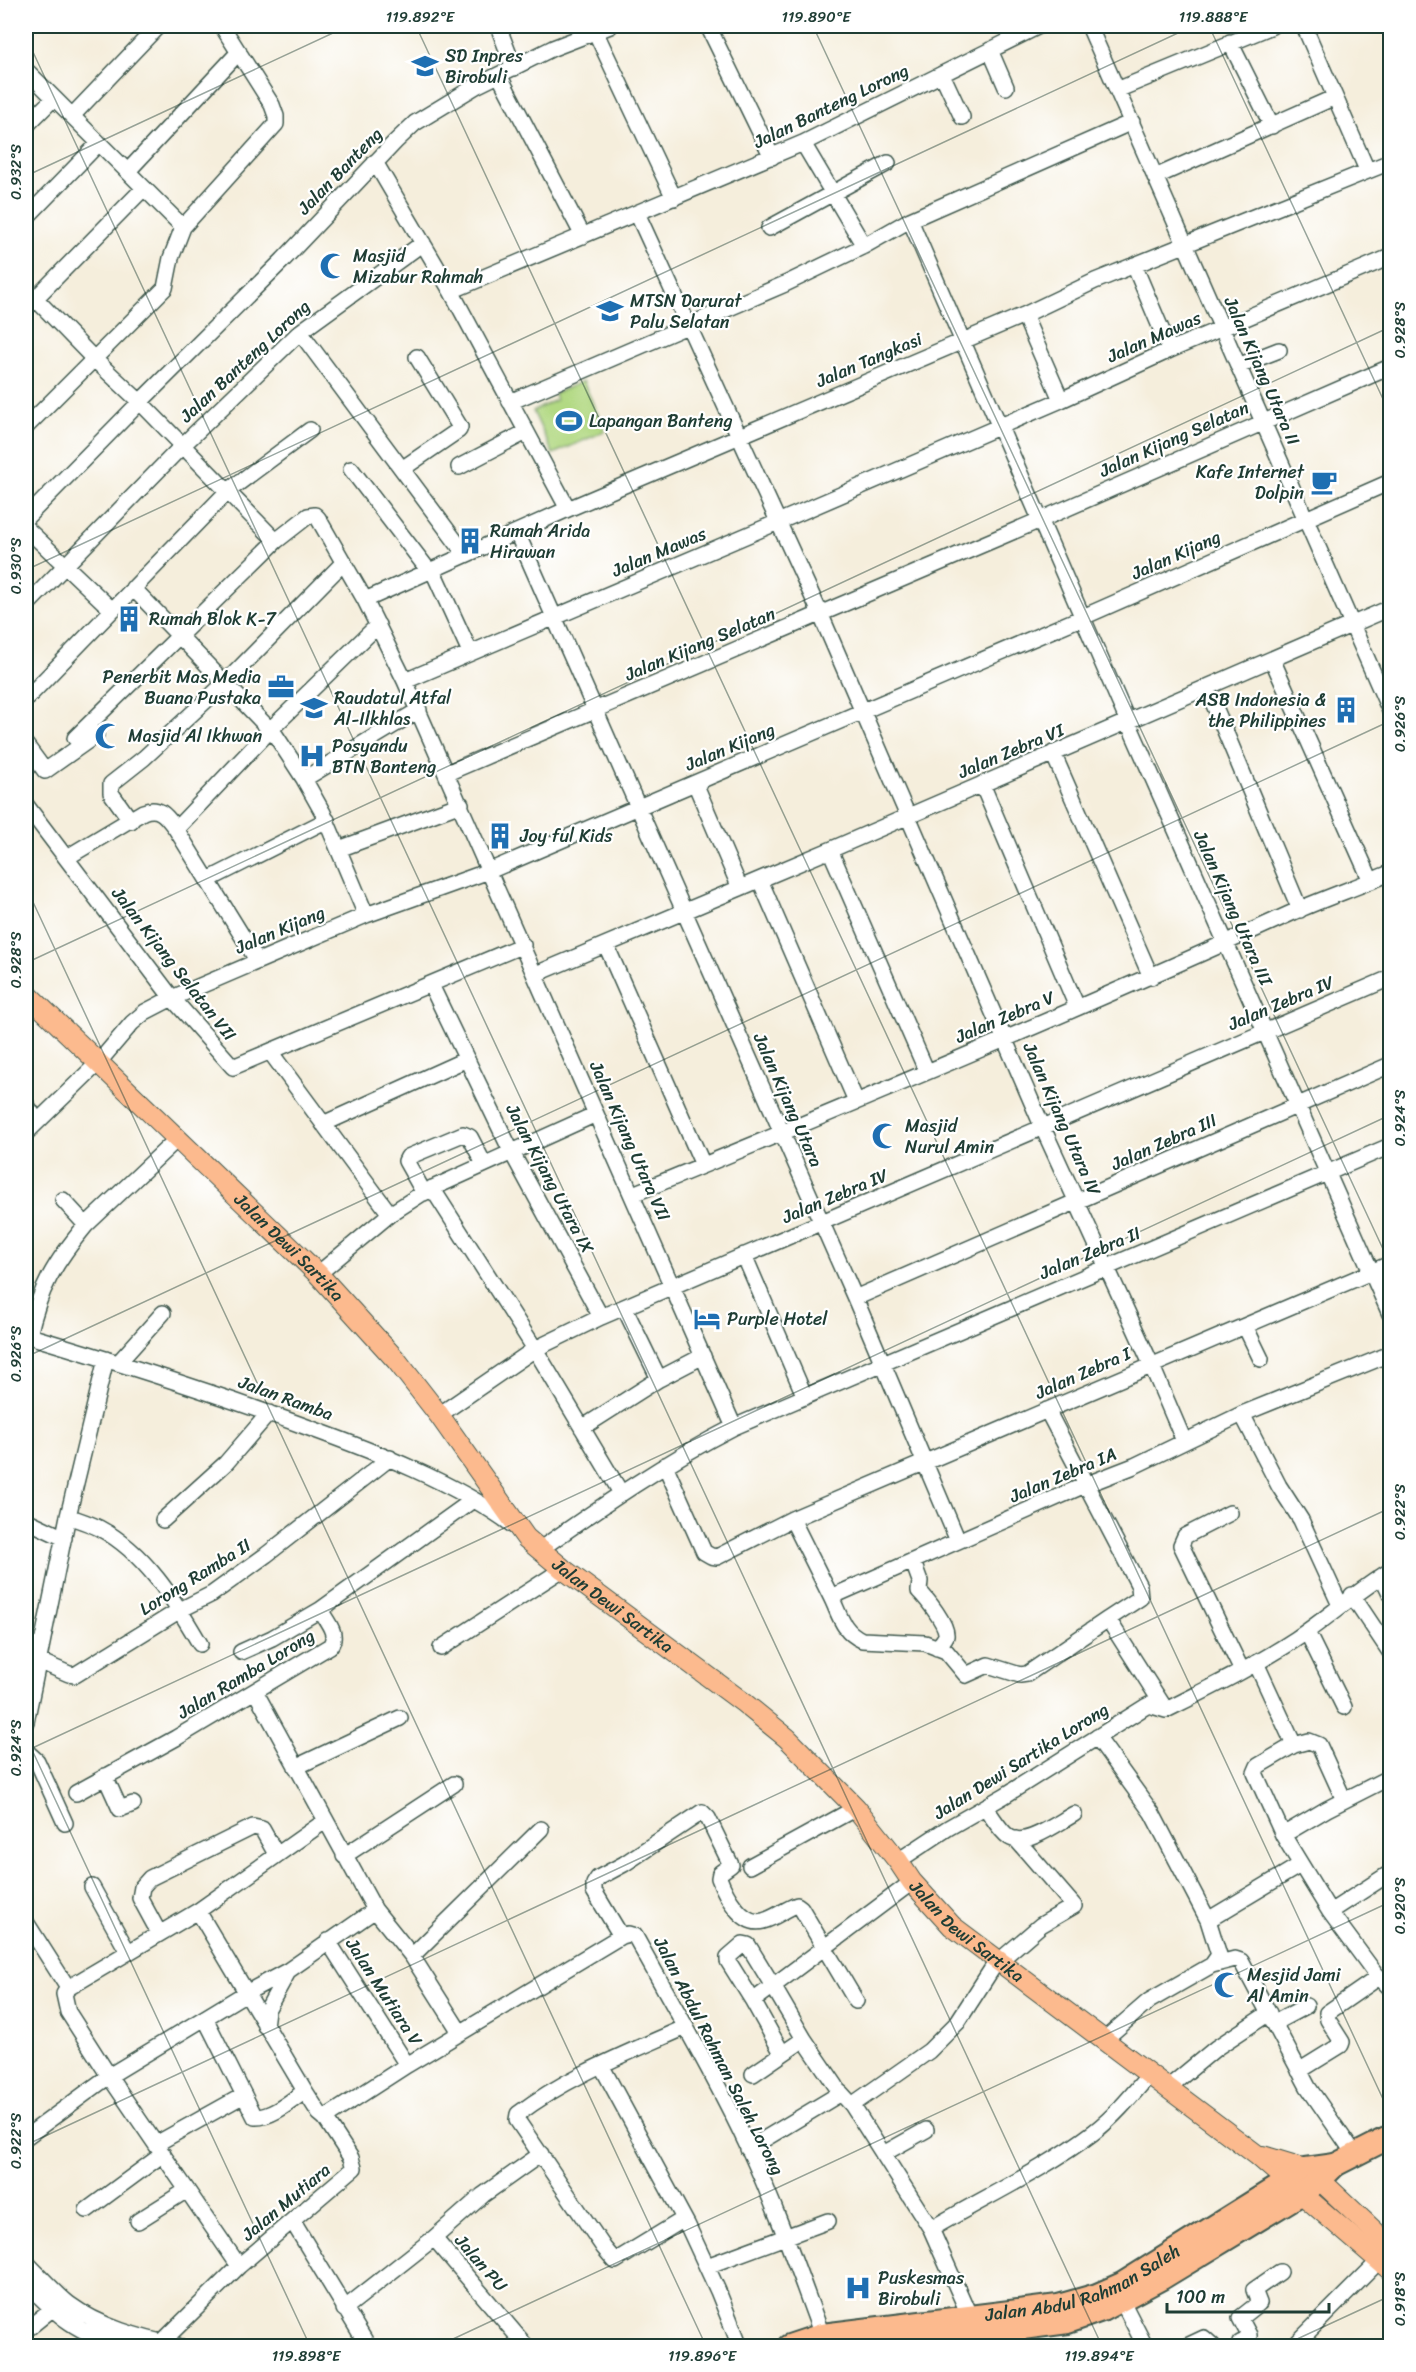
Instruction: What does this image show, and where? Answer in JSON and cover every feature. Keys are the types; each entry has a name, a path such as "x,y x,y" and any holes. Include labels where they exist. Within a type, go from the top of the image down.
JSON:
{"highway":[{"path":"1317,2174 1390,2137"},
{"name":"Jalan Abdul Rahman Saleh","path":"789,2346 822,2336 971,2332 1068,2322 1122,2301 1317,2174"},
{"name":"Jalan Abdul Rahman Saleh","path":"862,2346 909,2345 971,2332 1039,2309 1097,2295 1122,2284 1317,2174"}],"main road":[{"name":"Jalan Dewi Sartika","path":"26,993 318,1274 390,1352 439,1415 518,1530 539,1550 744,1703 787,1738 856,1808 912,1882 952,1926 1257,2155 1317,2174 1387,2259"}],"street":[{"path":"72,116 158,26"},
{"path":"26,427 165,288 171,258 183,227 276,124 272,105 222,26"},
{"path":"498,26 514,68"},
{"name":"Jalan Banteng","path":"26,518 283,260 415,123 458,95 589,30 610,26"},
{"path":"708,26 772,157"},
{"name":"Jalan Banteng Lorong","path":"451,291 772,157 1038,26"},
{"path":"1089,26 1186,243"},
{"path":"1117,90 1272,26"},
{"path":"1304,26 1367,170"},
{"path":"589,30 675,198"},
{"path":"1230,42 1272,126"},
{"path":"990,50 1006,87"},
{"path":"128,171 239,52"},
{"path":"28,72 183,227"},
{"path":"942,74 962,117"},
{"path":"499,75 583,236"},
{"path":"1155,177 1335,97"},
{"path":"26,126 54,98"},
{"path":"510,402 785,284 864,246 910,220 1132,122"},
{"path":"26,218 99,143"},
{"path":"803,143 864,246"},
{"path":"375,162 451,291 568,508"},
{"name":"Jalan Tangkasi","path":"365,600 568,508 1024,315 1134,265 1390,162"},
{"path":"769,228 888,163"},
{"path":"140,402 29,298 144,188"},
{"path":"637,213 863,712"},
{"path":"910,220 1083,617"},
{"name":"Jalan Banteng Lorong","path":"26,606 182,446 300,332 423,243"},
{"name":"Jalan Kijang Utara II","path":"1186,243 1390,711"},
{"name":"Jalan Mawas","path":"405,681 1390,257"},
{"path":"1134,265 1170,350"},
{"path":"1024,315 1061,400"},
{"path":"300,332 465,554"},
{"path":"1239,366 1279,350"},
{"path":"402,469 459,430 460,427 417,357"},
{"name":"Jalan Kijang Selatan","path":"447,773 1040,520 1390,367"},
{"name":"Jalan Banteng Lorong","path":"140,402 276,541"},
{"path":"26,699 228,491 310,430"},
{"path":"459,467 526,432"},
{"path":"351,469 430,570 470,652"},
{"name":"Jalan Kijang","path":"98,1063 139,1016 172,998 366,915 489,871 639,808 1390,482"},
{"path":"75,738 276,541 306,517 315,515 344,562 378,625 419,710 489,871"},
{"path":"26,528 112,610"},
{"path":"517,533 639,808"},
{"path":"131,820 110,790 111,784 144,758 226,682 344,562"},
{"path":"133,588 271,729 304,778 327,820 366,915"},
{"name":"Jalan Zebra VI","path":"536,974 1208,688 1390,608"},
{"name":"Jalan Kijang Utara III","path":"1083,617 1390,1314"},
{"path":"176,829 271,729 378,625"},
{"path":"1272,659 1371,881"},
{"path":"1208,688 1300,910"},
{"path":"304,778 419,710"},
{"name":"Jalan Kijang Utara IV","path":"863,712 1043,1128 1184,1441"},
{"path":"26,745 45,771 96,735"},
{"path":"1053,753 1151,977"},
{"path":"695,783 740,888"},
{"path":"982,784 1077,1007"},
{"path":"339,849 460,804"},
{"name":"Jalan Kijang Selatan VII","path":"26,805 172,998 230,1066 241,1065 271,1053 523,945"},
{"name":"Jalan Kijang Utara","path":"639,808 855,1298 958,1541"},
{"path":"66,858 149,810 156,809 163,812 176,829 257,960"},
{"path":"208,880 327,820"},
{"path":"830,850 927,1071"},
{"name":"Jalan Kijang Utara VII","path":"489,871 734,1427"},
{"name":"Jalan Zebra V","path":"633,1194 1006,1039 1390,873"},
{"path":"760,880 856,1101"},
{"path":"606,945 703,1165"},
{"name":"Jalan Zebra IV","path":"439,1415 535,1349 601,1317 1390,978"},
{"name":"Jalan Kijang Utara IX","path":"431,985 511,1152 601,1317"},
{"path":"271,1053 390,1214"},
{"path":"323,1124 466,1059"},
{"path":"26,1133 98,1063"},
{"name":"Jalan Zebra III","path":"855,1298 1390,1065"},
{"path":"26,1104 37,1121"},
{"path":"318,1274 390,1214 428,1190 596,1114"},
{"path":"484,1164 470,1137 463,1134 408,1157 406,1161 535,1349 621,1493"},
{"path":"28,1340 34,1308 62,1254 86,1225 177,1139"},
{"name":"Jalan Zebra II","path":"539,1550 665,1465 734,1427 1390,1146"},
{"path":"63,1200 86,1225"},
{"path":"744,1256 805,1397"},
{"name":"Jalan Zebra I","path":"665,1465 704,1552 717,1557 792,1519 1390,1264"},
{"path":"624,1307 659,1378"},
{"path":"26,1722 35,1650 68,1515 112,1361 163,1313"},
{"path":"1245,1326 1260,1359"},
{"name":"Jalan Ramba","path":"28,1340 112,1361 269,1413 390,1458 473,1500 518,1530"},
{"name":"Jalan Zebra IA","path":"831,1596 1085,1485 1134,1466 1242,1414 1390,1354"},
{"path":"582,1428 659,1378 703,1356"},
{"path":"792,1519 847,1631 853,1636 862,1640 925,1643 946,1651 966,1675 988,1665 1020,1675 1027,1674 1140,1598 1138,1586 1047,1410"},
{"path":"163,1520 226,1463 269,1413"},
{"path":"1242,1414 1279,1486 1346,1600 1390,1652"},
{"name":"Lorong Ramba II","path":"35,1650 69,1674 75,1675 180,1610 212,1594 267,1555 390,1458"},
{"name":"Jalan Ramba Lorong","path":"76,1793 176,1738 332,1644 333,1632 320,1610 473,1500"},
{"path":"1230,1513 1185,1536 1181,1545 1242,1671"},
{"path":"68,1515 100,1529 122,1545 160,1581 200,1644"},
{"path":"26,1520 64,1538"},
{"path":"913,1562 920,1581 919,1591 928,1600 946,1629 945,1637 937,1648"},
{"path":"441,1648 563,1569"},
{"path":"1386,1574 1390,1593"},
{"name":"Jalan Dewi Sartika Lorong","path":"898,1861 948,1827 985,1807 1145,1707 1166,1710 1256,1663 1307,1632 1346,1600 1386,1574"},
{"path":"241,1652 272,1638 320,1610"},
{"path":"1108,1619 1166,1710"},
{"path":"1307,1632 1344,1707"},
{"path":"1256,1663 1294,1745"},
{"path":"255,1691 375,1910 412,1956 460,2032"},
{"path":"296,1767 400,1718"},
{"path":"1097,1737 1152,1812 1208,1920 1219,1955 1212,1965"},
{"path":"1299,2071 1342,2044 1328,2020 1327,2013 1385,1983 1330,1912 1300,1865 1283,1835 1256,1770 1294,1745 1309,1741 1319,1745 1344,1800"},
{"path":"26,1751 37,1761 65,1823"},
{"path":"105,1776 120,1809 133,1804"},
{"path":"1283,1835 1390,1777"},
{"path":"344,1856 454,1784"},
{"path":"985,1807 1010,1838 1024,1840 1034,1837 1074,1814"},
{"path":"750,1866 856,1808"},
{"name":"Jalan Abdul Rahman Saleh Lorong","path":"822,2336 786,2237 748,2149 686,2027 635,1936 625,1935 594,1891 594,1884 598,1878 624,1864 702,1812 708,1818 731,1865 720,1873 719,1878 740,1914 748,1920 760,1922 797,1905 804,1912 824,1947"},
{"path":"239,2266 109,2076 68,2012 64,1994 68,1988 198,1911 325,1821"},
{"path":"159,1934 140,1898 142,1887 150,1878 253,1827 262,1829 276,1854"},
{"path":"412,1956 541,1829"},
{"path":"852,2105 929,2051 957,2023 998,1962 1041,1925 1074,1906 1016,1839"},
{"path":"1208,1920 1300,1865"},
{"path":"1330,1912 1390,1874"},
{"path":"753,2001 912,1882"},
{"path":"92,1887 128,1952"},
{"path":"26,2137 109,2076 246,1993 289,1970 375,1910"},
{"path":"198,1911 265,2026 319,2114 325,2118 460,2032 625,1935"},
{"path":"26,1922 68,1988"},
{"name":"Jalan Mutiara V","path":"328,1941 407,2065"},
{"path":"782,2053 728,1961 728,1957 743,1944 748,1945 804,2039 836,2086"},
{"path":"824,1947 856,2001"},
{"path":"1105,2039 1149,2001 1212,1965 1235,1959 1241,1961 1299,2071 1317,2174"},
{"path":"265,2026 267,2010 289,1970"},
{"path":"1169,2087 1216,2048 1271,2018 1306,2006"},
{"path":"205,2018 255,2117 260,2117 305,2091"},
{"path":"684,2219 615,2261 517,2120 518,2114 529,2105 601,2065 686,2027"},
{"path":"753,2074 804,2039"},
{"path":"601,2065 684,2219 741,2346"},
{"path":"931,2229 1046,2164 1095,2131 1121,2107 1149,2075"},
{"path":"748,2149 841,2093 852,2105 931,2229 971,2332"},
{"path":"87,2210 159,2149 244,2095"},
{"name":"Jalan Mutiara","path":"161,2343 239,2266 354,2168 351,2158 325,2118"},
{"path":"883,2154 926,2130"},
{"path":"434,2238 483,2195 541,2154"},
{"path":"138,2222 187,2190"},
{"path":"707,2266 828,2221"},
{"path":"293,2222 368,2346"},
{"name":"Jalan PU","path":"344,2309 434,2238 526,2346"},
{"path":"1298,2342 1387,2259"},
{"path":"26,2262 68,2303 88,2316 161,2343 178,2346"},
{"path":"1239,2345 1249,2339 1240,2318 1259,2303 1254,2290 1280,2272"},
{"path":"26,2283 64,2320 93,2337 124,2346"},
{"path":"1122,2301 1145,2346"},
{"path":"26,2330 52,2309"},
{"path":"1187,2346 1206,2338 1213,2346"}],"green space":[{"name":"Lapangan Banteng","path":"583,381 605,431 553,454 533,411 556,400 554,394"}],"place":[{"name":"SD Inpres Birobuli","path":"425,66"},
{"name":"Masjid Mizabur Rahmah","path":"333,266"},
{"name":"MTSN Darurat Palu Selatan","path":"610,311"},
{"name":"Lapangan Banteng","path":"569,421"},
{"name":"Kafe Internet Dolpin","path":"1324,482"},
{"name":"Rumah Arida Hirawan","path":"470,541"},
{"name":"Rumah Blok K-7","path":"129,619"},
{"name":"Penerbit Mas Media Buana Pustaka","path":"281,687"},
{"name":"Raudatul Atfal Al-Ilkhlas","path":"314,708"},
{"name":"ASB Indonesia & the Philippines","path":"1346,710"},
{"name":"Masjid Al Ikhwan","path":"108,736"},
{"name":"Posyandu BTN Banteng","path":"312,756"},
{"name":"Joy ful Kids","path":"500,836"},
{"name":"Masjid Nurul Amin","path":"885,1136"},
{"name":"Purple Hotel","path":"707,1319"},
{"name":"Mesjid Jami Al Amin","path":"1227,1985"},
{"name":"Puskesmas Birobuli","path":"858,2288"}]}
